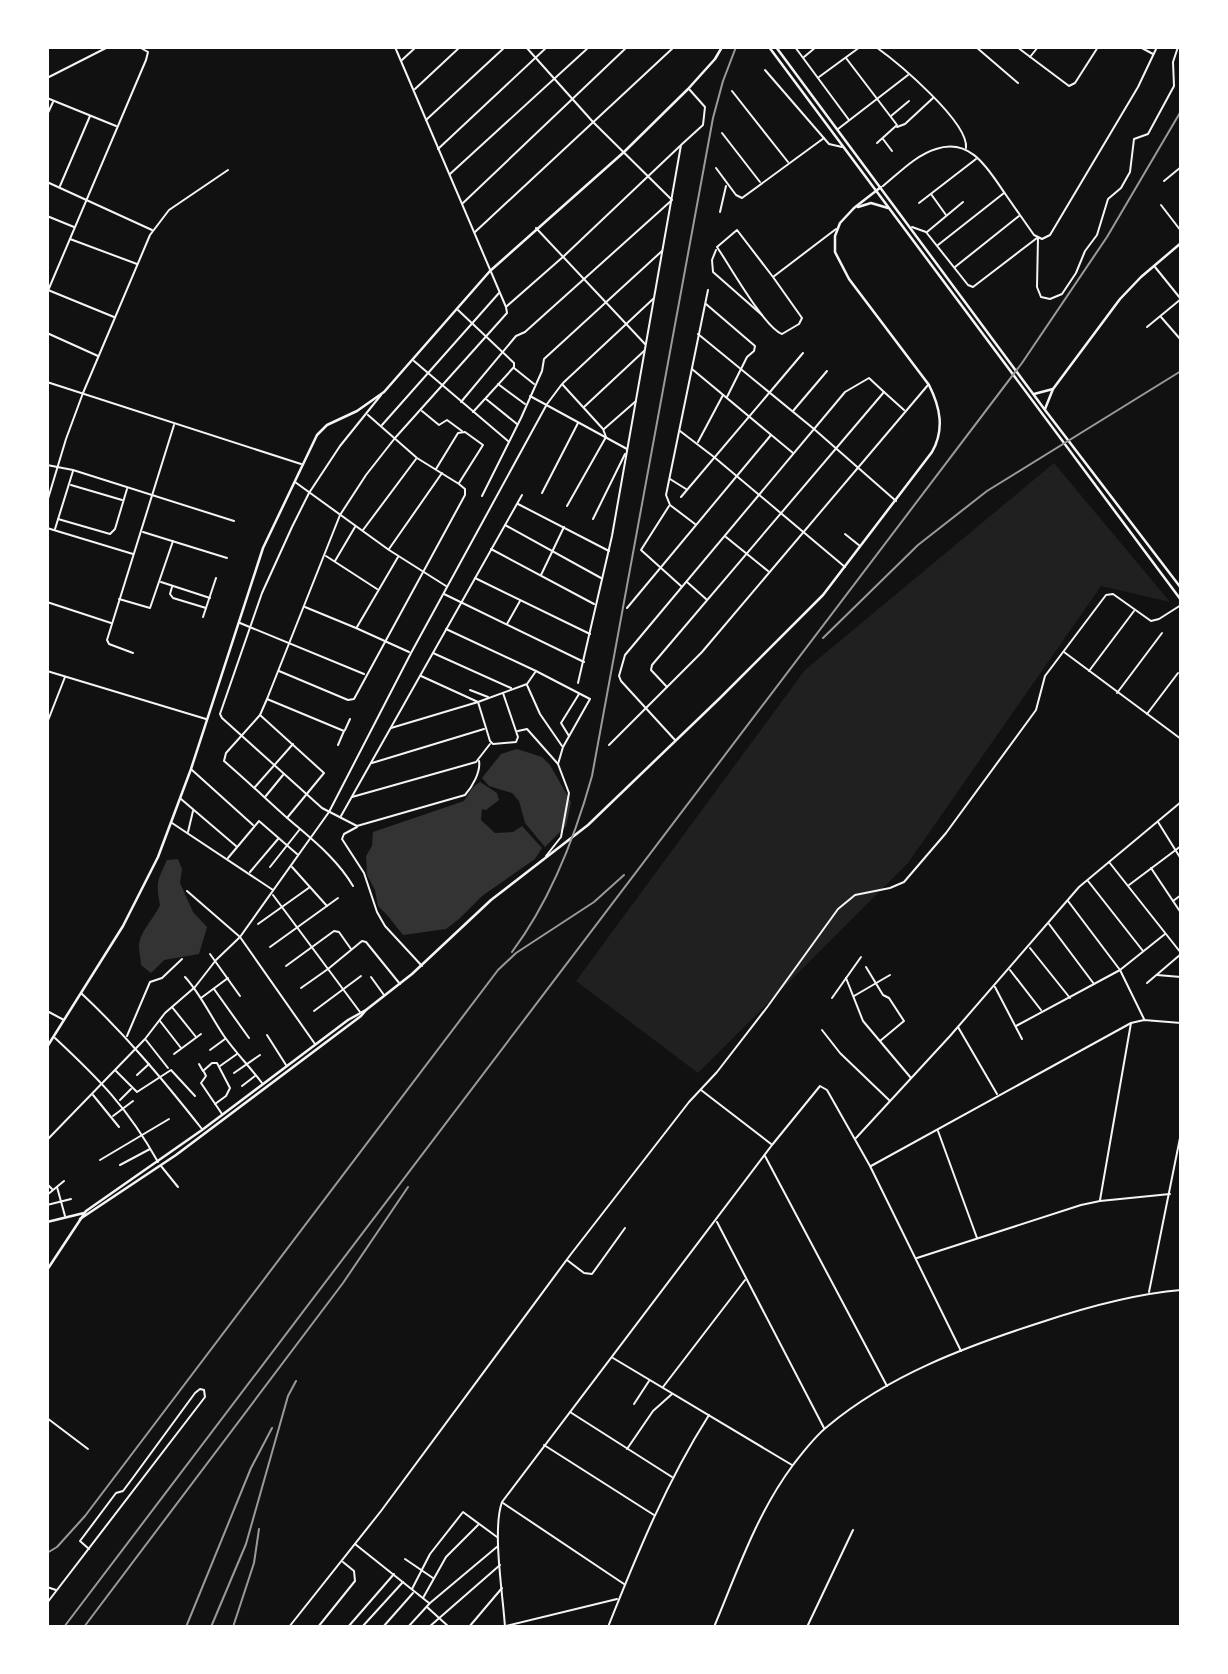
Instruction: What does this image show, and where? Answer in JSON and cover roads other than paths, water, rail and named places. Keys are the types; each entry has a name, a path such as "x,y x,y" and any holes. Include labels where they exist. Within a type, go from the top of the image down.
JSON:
{"main road":[{"path":"47,1047 123,926 158,857 181,799 263,548 321,428 356,411 384,392 490,271 624,152 688,89 715,59 722,47"},
{"path":"769,47 888,208 1034,394 1060,434"},
{"path":"776,47 910,227 1019,383 1181,588"},
{"path":"80,1219 361,1016 422,965 491,900 588,825 813,607 846,567 938,441 940,420 929,384 843,271 835,252 837,228 854,208 881,187"},
{"path":"854,208 871,204 888,208"},
{"path":"1045,410 1053,389 1120,299 1181,243"},
{"path":"1034,394 1053,389"},
{"path":"1074,452 1181,600"},
{"path":"174,1153 315,1044 359,1012 366,1010"},
{"path":"47,1222 84,1213 159,1164"},
{"path":"47,1270 84,1213"}],"street":[{"path":"47,78 108,47"},
{"path":"116,318 48,291 146,60 148,52 139,47"},
{"path":"354,886 323,847 310,839 224,761 226,753 260,715 340,515 394,438 507,315 506,306 395,47"},
{"path":"401,61 416,47"},
{"path":"414,90 460,47"},
{"path":"426,120 505,47"},
{"path":"526,47 593,122 671,200"},
{"path":"438,149 547,47"},
{"path":"449,176 589,47"},
{"path":"462,204 627,47"},
{"path":"474,233 674,47"},
{"path":"795,47 849,120"},
{"path":"803,57 816,47"},
{"path":"818,78 860,47"},
{"path":"876,47 934,98 964,132 966,150"},
{"path":"976,47 1018,83"},
{"path":"1017,47 1069,86 1074,83 1098,47"},
{"path":"1030,57 1038,47"},
{"path":"1140,47 1154,55"},
{"path":"881,187 921,156 935,149 947,146 966,150 986,165 1038,237 1042,239 1050,235 1138,87 1157,47"},
{"path":"1038,237 1037,287 1041,296 1050,299 1062,294 1076,273 1085,251 1097,234 1108,199 1121,188 1130,173 1134,139 1148,134 1174,86 1173,62 1178,47"},
{"path":"846,58 896,127"},
{"path":"765,70 832,146 842,146"},
{"path":"838,129 908,75"},
{"path":"506,306 564,256 703,125 704,104 688,89"},
{"path":"732,91 788,163"},
{"path":"47,97 117,127"},
{"path":"877,143 896,127 905,124 934,98"},
{"path":"47,115 53,101"},
{"path":"890,117 909,102"},
{"path":"60,187 90,116"},
{"path":"722,133 761,183"},
{"path":"716,168 726,184 742,198 824,138"},
{"path":"883,139 892,151"},
{"path":"578,683 609,551 681,145"},
{"path":"919,203 978,158"},
{"path":"1164,181 1181,167"},
{"path":"47,502 83,393 153,231 169,210 228,170"},
{"path":"47,181 153,231"},
{"path":"720,212 726,184"},
{"path":"937,246 1004,193"},
{"path":"931,194 946,216"},
{"path":"461,402 503,350 671,200"},
{"path":"926,232 963,202"},
{"path":"1161,205 1181,231"},
{"path":"954,268 1020,215"},
{"path":"47,216 75,228"},
{"path":"910,227 926,232 968,285 973,287 1038,237"},
{"path":"536,228 646,345"},
{"path":"773,277 837,228"},
{"path":"717,247 776,331 782,334 802,320 737,230 717,247 712,260 713,272 765,318"},
{"path":"70,239 138,265"},
{"path":"482,496 518,425 542,371 544,359 663,250"},
{"path":"1147,327 1181,299 1153,266"},
{"path":"695,524 670,505 666,497 690,368 708,290"},
{"path":"381,426 499,293"},
{"path":"47,1140 145,1039 171,1007 195,987 216,960 240,937 273,892 328,812 443,593 547,404 562,384 655,298"},
{"path":"705,303 754,345 754,351 747,356 726,398"},
{"path":"457,310 503,350 513,360 514,367 535,385"},
{"path":"1161,316 1181,340"},
{"path":"47,333 99,356"},
{"path":"698,334 814,429 896,501"},
{"path":"583,408 645,350"},
{"path":"681,497 803,353"},
{"path":"413,360 508,441"},
{"path":"473,412 514,367"},
{"path":"690,368 794,453"},
{"path":"793,412 827,371"},
{"path":"676,741 619,679 622,661 627,652 845,392 864,379 871,379 905,412"},
{"path":"47,382 302,465"},
{"path":"498,384 526,405"},
{"path":"562,384 603,429 606,437"},
{"path":"609,745 702,652 929,384"},
{"path":"357,826 328,812 242,737 220,714 271,571 309,493 340,446 384,392"},
{"path":"668,688 651,670 652,665 884,392"},
{"path":"698,443 723,395"},
{"path":"530,396 627,449"},
{"path":"485,398 518,425"},
{"path":"603,429 636,401"},
{"path":"421,411 436,425 447,420 483,445 459,484"},
{"path":"278,671 350,701 354,699 465,495 465,489 459,484 417,458 367,414"},
{"path":"542,493 578,422"},
{"path":"133,653 108,642 175,424"},
{"path":"680,430 846,567"},
{"path":"436,469 455,437 463,431"},
{"path":"627,608 771,435"},
{"path":"567,506 606,437"},
{"path":"593,519 627,449"},
{"path":"362,531 417,458"},
{"path":"47,465 73,470 234,521"},
{"path":"55,530 73,470"},
{"path":"389,550 442,473"},
{"path":"668,478 687,490"},
{"path":"294,482 398,557 447,587"},
{"path":"69,484 123,501"},
{"path":"58,519 109,534 115,529 127,488"},
{"path":"340,817 522,495"},
{"path":"517,503 609,551"},
{"path":"670,505 641,550 681,586"},
{"path":"504,525 601,578"},
{"path":"334,562 355,527"},
{"path":"540,576 564,527"},
{"path":"47,528 134,554"},
{"path":"142,531 227,558"},
{"path":"845,534 861,546"},
{"path":"724,536 769,572"},
{"path":"119,600 148,609 173,541"},
{"path":"490,549 595,604"},
{"path":"324,555 378,589"},
{"path":"356,628 398,557"},
{"path":"203,617 216,578"},
{"path":"474,578 590,634"},
{"path":"686,581 706,600"},
{"path":"160,582 210,598"},
{"path":"172,586 170,594 173,598 206,608"},
{"path":"443,593 583,662"},
{"path":"289,1627 355,1544 688,1102 701,1090 768,1006 845,902 855,895 890,888 904,882 946,833 1036,710 1045,676 1109,593 1146,619 1155,621 1181,605"},
{"path":"507,625 520,600"},
{"path":"47,602 112,623"},
{"path":"304,607 411,653"},
{"path":"1089,671 1135,610"},
{"path":"239,622 366,675"},
{"path":"445,629 536,671 580,693 590,701 563,747 558,764"},
{"path":"1117,693 1162,633"},
{"path":"1064,651 1179,738 1181,733"},
{"path":"432,652 513,689"},
{"path":"47,671 207,719"},
{"path":"390,728 478,702 527,684 536,671"},
{"path":"1146,715 1178,673"},
{"path":"47,723 65,676"},
{"path":"420,676 478,702 491,744"},
{"path":"527,684 545,723 563,747"},
{"path":"470,690 489,698"},
{"path":"491,744 516,742 517,731 503,693"},
{"path":"569,737 561,723 580,693"},
{"path":"267,699 344,731"},
{"path":"260,715 324,773 287,818"},
{"path":"338,746 350,719"},
{"path":"371,763 486,728"},
{"path":"517,731 527,729 558,764 569,793 561,836 542,861"},
{"path":"254,788 293,744"},
{"path":"422,965 385,926 377,912 364,873 342,839 344,834 357,826 465,795 476,776 479,761 491,744"},
{"path":"351,798 479,761"},
{"path":"191,769 253,826"},
{"path":"265,798 284,774"},
{"path":"181,799 237,847"},
{"path":"855,1139 1010,970 1087,880 1181,802"},
{"path":"188,833 194,810"},
{"path":"1157,821 1181,859"},
{"path":"227,859 253,826 261,822 299,855"},
{"path":"172,823 273,892 359,1012"},
{"path":"270,867 300,829"},
{"path":"248,874 278,838"},
{"path":"1128,886 1181,846"},
{"path":"1108,862 1181,954 1147,983"},
{"path":"291,866 327,906"},
{"path":"1151,867 1181,913"},
{"path":"1087,880 1144,952"},
{"path":"258,924 310,887"},
{"path":"187,891 240,937 315,1044"},
{"path":"1173,901 1181,895"},
{"path":"270,947 338,898"},
{"path":"1068,900 1121,970 1144,1020"},
{"path":"1048,924 1095,984"},
{"path":"286,967 337,930 352,949"},
{"path":"1016,1026 1121,970 1165,934"},
{"path":"301,988 362,941 366,942 400,984"},
{"path":"1029,947 1070,998"},
{"path":"211,954 240,996"},
{"path":"832,998 861,957"},
{"path":"127,1037 150,982 159,980 182,959"},
{"path":"866,967 883,995 889,998 904,1021 879,1041"},
{"path":"1010,970 1042,1012"},
{"path":"853,996 890,975"},
{"path":"1156,975 1181,977"},
{"path":"185,976 195,987 226,1039 263,1084"},
{"path":"314,1011 361,976"},
{"path":"200,999 228,977"},
{"path":"371,977 385,996"},
{"path":"846,978 859,1016 912,1079"},
{"path":"995,986 1022,1039"},
{"path":"214,989 249,1038"},
{"path":"81,993 150,1063 202,1130"},
{"path":"171,1007 196,1037"},
{"path":"47,1012 65,1020"},
{"path":"159,1020 181,1048"},
{"path":"870,1166 1131,1023 1144,1020 1181,1023"},
{"path":"1100,1201 1131,1023"},
{"path":"958,1027 998,1095"},
{"path":"822,1030 841,1053 890,1101"},
{"path":"174,1054 201,1034"},
{"path":"267,1035 287,1066"},
{"path":"54,1037 103,1083 124,1107 159,1164 178,1187"},
{"path":"145,1039 195,1096"},
{"path":"210,1050 226,1039"},
{"path":"220,1066 238,1054"},
{"path":"234,1073 260,1055"},
{"path":"203,1071 214,1062 220,1066 230,1088 226,1097 215,1104"},
{"path":"137,1075 150,1063"},
{"path":"199,1064 206,1076 201,1083 222,1115"},
{"path":"115,1070 138,1092 169,1069"},
{"path":"242,1086 256,1075"},
{"path":"619,1598 505,1626 498,1537 502,1502 817,1089 823,1086 870,1166 961,1350"},
{"path":"119,1101 132,1088"},
{"path":"701,1090 772,1145"},
{"path":"92,1094 119,1127"},
{"path":"112,1117 133,1101"},
{"path":"100,1160 169,1119"},
{"path":"938,1129 977,1239"},
{"path":"1149,1293 1181,1133"},
{"path":"120,1165 151,1149"},
{"path":"765,1155 887,1387"},
{"path":"47,1195 64,1181"},
{"path":"47,1184 52,1190"},
{"path":"57,1187 65,1217"},
{"path":"916,1259 1074,1207 1100,1201 1170,1194"},
{"path":"47,1205 71,1199"},
{"path":"716,1221 825,1429"},
{"path":"567,1260 584,1273 592,1274 625,1228"},
{"path":"663,1388 746,1278"},
{"path":"714,1627 739,1563 764,1512 793,1465 825,1429 858,1404 961,1350 1090,1307 1149,1293 1181,1290"},
{"path":"613,1358 793,1465"},
{"path":"634,1404 649,1380"},
{"path":"47,1603 89,1549 205,1397 204,1390 200,1389 195,1393 123,1491 116,1493 80,1541 89,1549"},
{"path":"628,1449 650,1414 673,1394"},
{"path":"570,1411 673,1478"},
{"path":"608,1627 673,1478 709,1415"},
{"path":"47,1418 88,1449"},
{"path":"544,1445 655,1516"},
{"path":"502,1502 625,1585"},
{"path":"383,1627 413,1591 430,1554 463,1512 498,1537"},
{"path":"422,1599 446,1557 479,1524"},
{"path":"807,1627 853,1530"},
{"path":"355,1544 430,1603"},
{"path":"408,1627 430,1603 499,1545"},
{"path":"405,1559 434,1579"},
{"path":"318,1627 355,1581 354,1571 342,1561"},
{"path":"429,1627 500,1564"},
{"path":"348,1627 394,1573"},
{"path":"362,1627 403,1581"},
{"path":"47,1587 57,1590"},
{"path":"469,1627 503,1587"},
{"path":"427,1607 449,1627"}],"railway":[{"path":"512,952 550,890 578,822 592,776 713,118 736,47"},
{"path":"64,1627 1022,363 1107,237 1181,111"},
{"path":"823,638 918,545 987,491 1181,371"},
{"path":"47,1553 57,1547 85,1516 498,970 516,953 594,902 624,875"},
{"path":"84,1627 343,1283 408,1187"},
{"path":"211,1627 246,1544 288,1396 296,1381"},
{"path":"186,1627 251,1468 272,1428"},
{"path":"233,1627 254,1563 259,1529"}]}
